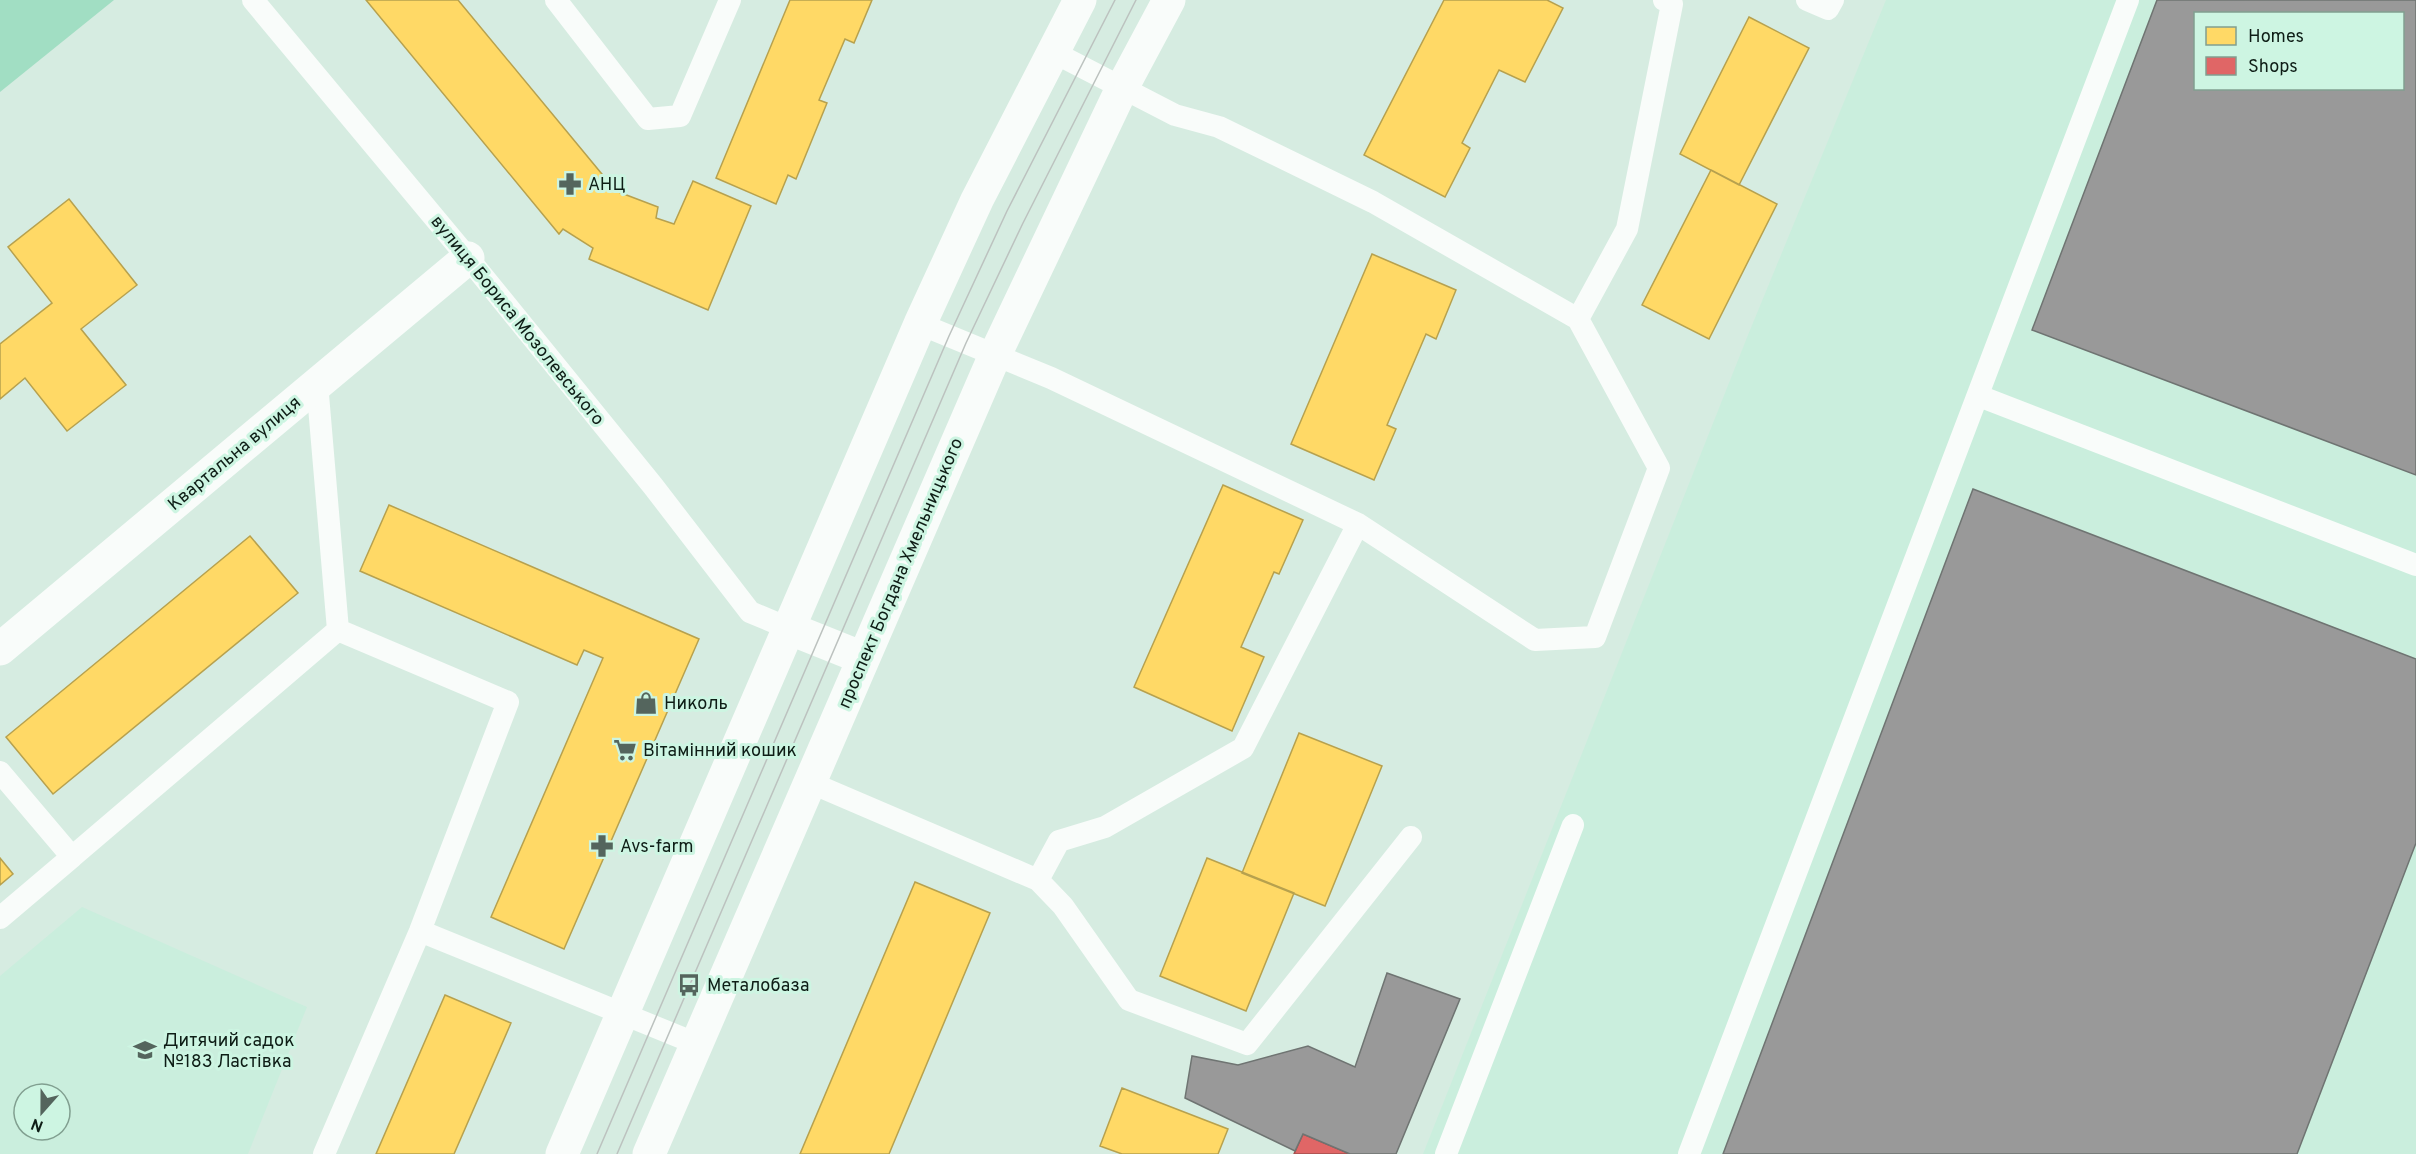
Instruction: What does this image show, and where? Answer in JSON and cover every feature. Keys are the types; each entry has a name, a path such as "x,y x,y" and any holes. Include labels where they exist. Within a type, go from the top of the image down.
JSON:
{"main road":[{"path":"562,1154 920,324 977,200 1080,0"},
{"name":"проспект Богдана Хмельницького","path":"649,1154 995,355 1122,88 1169,0"},
{"name":"Квартальна вулиця","path":"0,649 468,258"},
{"path":"788,628 863,658"}],"lane":[{"name":"вулиця Бориса Мозолевського","path":"253,0 468,258 653,486 750,612 788,628"},
{"path":"556,0 648,119 680,116 730,0"},
{"path":"1807,0 1828,9 1833,0"},
{"path":"1689,1154 2128,0"},
{"path":"1578,320 1627,230 1670,1"},
{"path":"920,324 1051,378 1358,524 1535,640 1595,637 1659,468 1578,320 1373,202 1219,128 1175,115 1053,52"},
{"path":"317,383 338,630"},
{"path":"1979,396 2416,565"},
{"path":"1038,880 1059,841 1105,827 1243,748 1358,524"},
{"path":"0,918 338,630"},
{"path":"324,1154 420,931 508,702 338,630"},
{"path":"0,772 72,857"},
{"path":"809,782 1038,880 1063,906 1129,1000 1247,1044 1411,837"},
{"path":"1446,1154 1573,825"},
{"path":"420,931 697,1044"}],"shaded area":[{"path":"1886,0 2416,0 2416,1154 1423,1154 1748,335"},
{"name":"Дитячий садок №183 Ластівка","path":"82,907 307,1007 248,1154 0,1154 0,976"}],"green space":[{"path":"0,0 114,0 0,92"}],"building: Homes":[{"path":"366,0 458,0 616,191 658,207 656,218 674,224 693,181 751,206 708,310 589,259 593,248 563,229 559,234"},
{"path":"790,0 872,0 854,43 845,39 819,100 827,103 796,179 788,175 776,204 716,178"},
{"path":"1444,0 1547,0 1563,8 1525,82 1499,70 1462,143 1470,148 1445,197 1364,155"},
{"path":"1749,17 1809,48 1739,185 1680,154"},
{"path":"1711,170 1777,204 1709,339 1642,305"},
{"path":"69,199 137,285 81,329 126,385 67,431 25,378 0,399 0,344 52,303 8,247"},
{"path":"1372,254 1456,290 1436,339 1426,334 1387,425 1396,429 1374,480 1291,444"},
{"path":"1223,485 1303,520 1279,574 1274,572 1241,647 1264,657 1232,731 1134,687"},
{"path":"389,505 699,639 564,949 491,917 603,658 584,650 577,665 360,571"},
{"path":"250,536 298,593 53,794 6,737"},
{"path":"1299,733 1382,766 1325,906 1242,873"},
{"path":"0,858 13,874 0,885"},
{"path":"1207,858 1294,893 1246,1011 1160,976"},
{"path":"915,882 990,913 889,1154 800,1154"},
{"path":"445,995 511,1023 454,1154 376,1154"},
{"path":"1122,1088 1228,1129 1218,1154 1122,1154 1100,1146"}],"building: Shops":[{"path":"1303,1134 1350,1154 1294,1154"}],"building: Industry":[{"path":"2157,0 2416,0 2416,475 2032,330"},
{"path":"1973,489 2416,659 2416,843 2297,1154 1723,1154"},
{"path":"1387,973 1460,999 1396,1154 1350,1154 1303,1134 1295,1151 1185,1098 1192,1056 1238,1065 1308,1046 1355,1067"}],"tram line":[{"path":"597,1154 949,336 1007,211 1115,0"},
{"path":"617,1154 966,343 1023,223 1136,0"}],"place":[{"name":"АНЦ","path":"570,184"},
{"name":"Николь","path":"646,703"},
{"name":"Вітамінний кошик","path":"625,750"},
{"name":"Avs-farm","path":"602,846"},
{"name":"Металобаза","path":"689,985"},
{"name":"Дитячий садок №183 Ластівка","path":"145,1050"}]}
